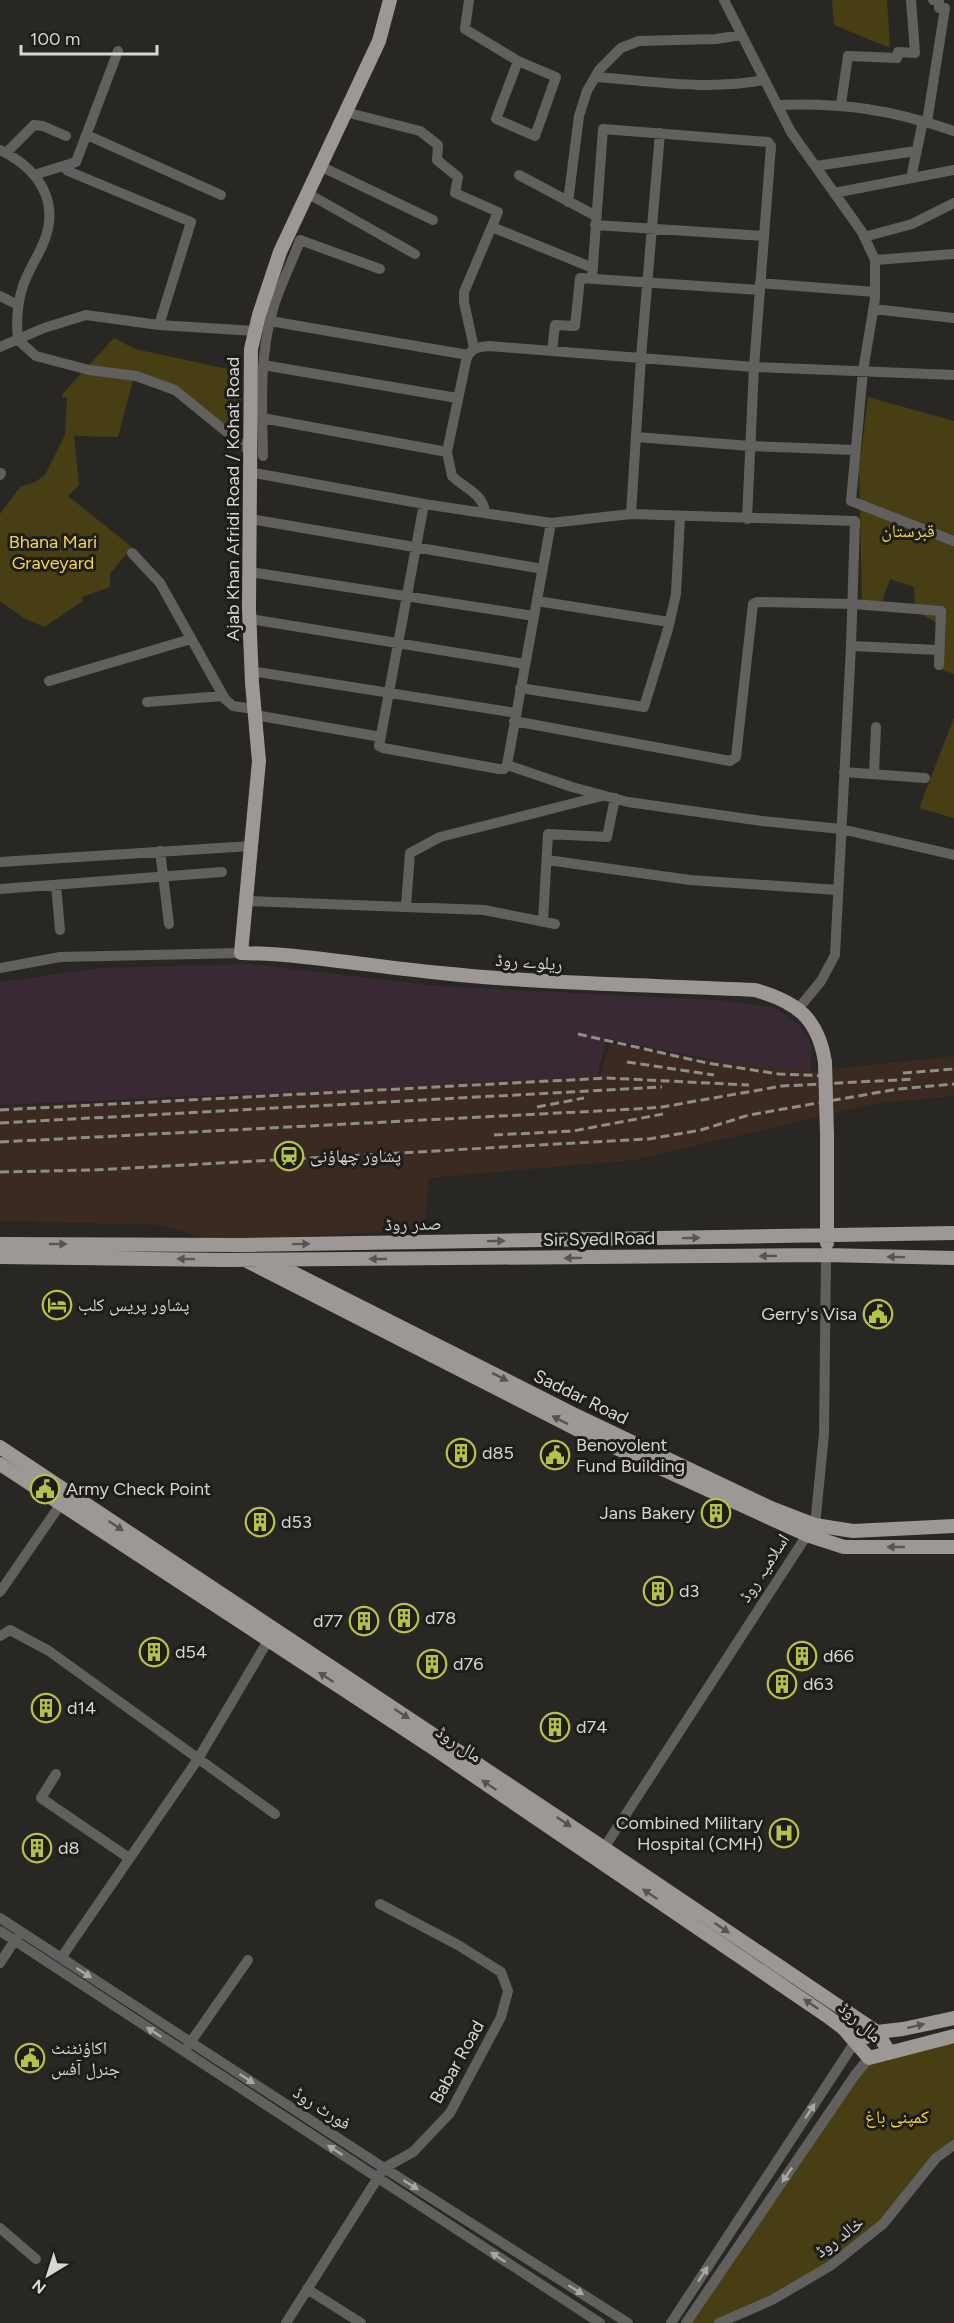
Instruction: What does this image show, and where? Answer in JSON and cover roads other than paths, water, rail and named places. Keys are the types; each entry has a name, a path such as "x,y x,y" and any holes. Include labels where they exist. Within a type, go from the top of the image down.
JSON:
{"main road":[{"name":"Ajab Khan Afridi Road / Kohat Road","path":"241,953 259,761 251,671 249,572 249,472 257,454 251,349 280,252 379,41 390,0"},
{"name":"ریلوے روڈ","path":"241,953 287,955 440,973 560,982 755,990 781,997 812,1022 822,1044 825,1062 827,1134 826,1255"},
{"name":"صدر روڈ","path":"0,1244 243,1245 827,1237 954,1233"},
{"name":"Saddar Road","path":"243,1245 334,1300 594,1438 811,1530 844,1547 954,1547"},
{"name":"Sir Syed Road","path":"244,1260 826,1255 954,1258"},
{"path":"0,1257 244,1260"},
{"name":"Saddar Road","path":"244,1260 334,1300"},
{"name":"مال روڈ","path":"0,1448 64,1499 269,1639 442,1747"},
{"name":"مال روڈ","path":"0,1464 64,1499 877,2032 889,2052"},
{"name":"Saddar Road","path":"811,1530 853,1531 954,1526"},
{"name":"مال روڈ","path":"601,1853 828,2016 843,2028 869,2058 954,2036"},
{"name":"مال روڈ","path":"877,2032 954,2018"},
{"path":"855,2042 877,2032"}],"street":[{"path":"469,0 465,29 518,61 556,77 535,136 496,119 518,61"},
{"path":"724,0 791,132 864,237 875,260 875,292 863,370 851,501 954,541"},
{"path":"841,104 848,56 897,58 898,52 915,53 911,0"},
{"path":"911,178 925,122 945,8 939,8 939,1 933,0"},
{"path":"568,202 579,116 587,91 599,70 621,48 639,41 706,40 742,35"},
{"path":"34,175 76,162 118,51"},
{"path":"595,77 692,86 735,86 764,80"},
{"path":"777,105 841,104 888,112 954,131"},
{"path":"345,112 420,131 438,146 437,160 458,177 455,193 498,212 464,292 471,351 457,398 447,452 452,476 479,497 483,502 485,513"},
{"path":"66,136 43,126 34,125 3,152 34,175 46,193 51,219 44,242 23,285 15,316 18,340 36,356 89,370 136,376 175,390 257,454"},
{"path":"592,273 603,129 768,142 771,146 754,367 747,519"},
{"path":"631,514 641,357 660,133"},
{"path":"87,135 221,195"},
{"path":"816,166 916,152"},
{"path":"63,166 68,171 191,222 159,325"},
{"path":"320,166 433,220"},
{"path":"834,193 954,170"},
{"path":"519,175 568,202 596,221 652,230 764,236"},
{"path":"307,193 415,254"},
{"path":"864,237 912,224 954,203"},
{"path":"492,227 592,273 647,282 875,292"},
{"path":"257,454 262,418 263,365 270,321 281,285 300,240 380,268"},
{"path":"875,260 954,254"},
{"path":"552,351 555,326 575,326 580,278 592,273"},
{"path":"0,297 18,305"},
{"path":"873,309 954,318"},
{"path":"0,347 44,328 86,315 159,325 255,331"},
{"path":"270,321 471,351 489,346 754,367 954,372"},
{"path":"263,365 457,398"},
{"path":"262,418 447,452"},
{"path":"636,437 750,446 855,450"},
{"path":"249,472 424,504 551,523 631,514 855,521 835,955 821,981 798,1009"},
{"path":"424,504 380,746 499,769 504,769 507,765 551,523"},
{"path":"520,688 644,707 676,594 680,517"},
{"path":"249,519 543,569"},
{"path":"132,554 160,583 223,696 233,706 381,737"},
{"path":"249,572 534,616"},
{"path":"537,601 669,622"},
{"path":"251,671 389,693 730,761 736,757 753,604 757,602 852,603 941,610 939,665"},
{"path":"250,619 525,664"},
{"path":"49,681 191,639"},
{"path":"851,646 939,650"},
{"path":"147,702 223,696"},
{"path":"874,774 876,727"},
{"path":"507,765 610,797 751,819 841,829 954,855"},
{"path":"844,772 925,778"},
{"path":"543,921 548,834 607,837 610,797"},
{"path":"406,906 410,853 440,837 610,797"},
{"path":"0,862 251,846"},
{"path":"160,851 169,924"},
{"path":"547,860 690,880 838,890"},
{"path":"0,889 222,872"},
{"path":"56,885 60,930"},
{"path":"246,901 484,910 555,924"},
{"name":"ریلوے روڈ","path":"0,968 60,957 241,953"},
{"name":"اسلامیہ روڈ","path":"601,1853 811,1530 824,1434 826,1255"},
{"path":"0,1593 64,1499"},
{"path":"0,1636 10,1630 49,1651 275,1814"},
{"path":"61,1958 198,1759 269,1639"},
{"path":"56,1774 41,1798 129,1858"},
{"name":"Babar Road","path":"380,1904 458,1945 501,1972 508,1991 501,2017 450,2113 413,2152 384,2168"},
{"name":"فورٹ روڈ","path":"0,1918 17,1936 187,2047 384,2168 628,2323"},
{"name":"فورٹ روڈ","path":"0,1931 17,1936 61,1958 378,2178 600,2323"},
{"path":"0,1964 17,1936"},
{"path":"187,2047 248,1960"},
{"path":"671,2323 855,2042"},
{"path":"686,2323 855,2075 869,2058"},
{"name":"خالد روڈ","path":"719,2323 772,2300 830,2266 883,2224 936,2158 954,2145"},
{"path":"286,2323 384,2168"},
{"path":"0,2228 36,2259"},
{"path":"307,2289 361,2323"}],"railway":[{"path":"578,1034 707,1063 779,1074 828,1076"},
{"path":"627,1062 714,1075"},
{"path":"903,1073 954,1069"},
{"path":"0,1110 607,1078 749,1085"},
{"path":"0,1142 636,1109 662,1107 782,1086 915,1079"},
{"path":"0,1172 93,1170 649,1139 701,1130 749,1115 898,1089 954,1084"},
{"path":"0,1123 662,1087"},
{"path":"537,1107 584,1098"},
{"path":"494,1135 573,1131 663,1114"}],"place":[{"name":"پشاور چھاؤنی","path":"289,1156"},
{"name":"پشاور پریس کلب","path":"57,1305"},
{"name":"Gerry's Visa","path":"878,1314"},
{"name":"d85","path":"461,1453"},
{"name":"Benovolent Fund Building","path":"555,1455"},
{"name":"Army Check Point","path":"45,1489"},
{"name":"Jans Bakery","path":"716,1513"},
{"name":"d53","path":"260,1522"},
{"name":"d3","path":"658,1591"},
{"name":"d78","path":"404,1618"},
{"name":"d77","path":"364,1621"},
{"name":"d54","path":"154,1652"},
{"name":"d66","path":"802,1656"},
{"name":"d76","path":"432,1664"},
{"name":"d63","path":"782,1684"},
{"name":"d14","path":"46,1708"},
{"name":"d74","path":"555,1727"},
{"name":"Combined Military Hospital (CMH)","path":"784,1833"},
{"name":"d8","path":"37,1848"},
{"name":"اکاؤنٹنٹ جنرل آفس","path":"30,2058"}],"park label":[{"name":"قبرستان","path":"908,531"},
{"name":"Bhana Mari Graveyard","path":"53,552"},
{"name":"کمپنی باغ","path":"897,2117"}]}
